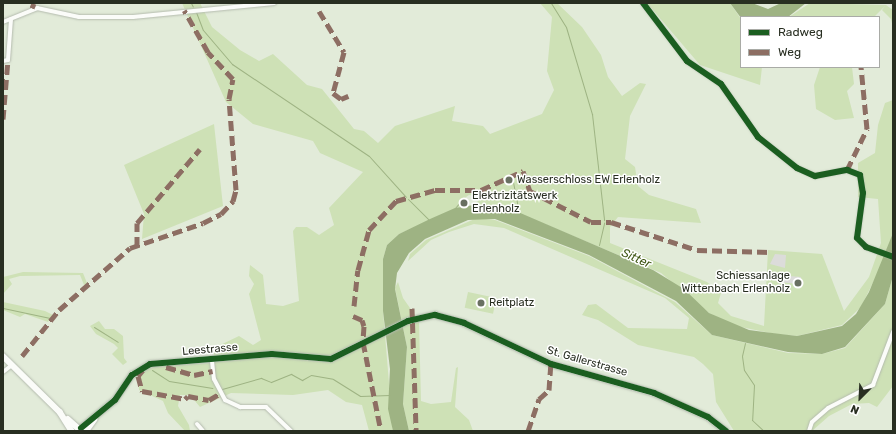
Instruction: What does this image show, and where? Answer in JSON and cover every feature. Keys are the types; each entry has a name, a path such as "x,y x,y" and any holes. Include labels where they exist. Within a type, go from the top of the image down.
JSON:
{"street":[{"path":"3,22 37,8 79,17 133,17 274,3"},
{"path":"643,3 687,61 721,84 758,136 797,168 815,176 847,170 860,175 863,193 856,235 863,245 893,257"},
{"path":"3,60 8,60 8,29 11,19"},
{"path":"3,26 8,29"},
{"name":"St. Gallerstrasse","path":"416,318 435,316 457,320 551,364 654,393 708,417 726,431"},
{"name":"Leestrasse","path":"79,430 95,418 143,367 157,362 212,361 272,354 322,360 348,354 416,318"},
{"path":"809,431 812,422 828,408 873,385 893,332"},
{"path":"3,356 79,430"},
{"path":"212,361 214,379 225,400 240,407 266,407 291,431"},
{"path":"3,372 12,365"},
{"path":"197,424 203,431"}],"shaded area":[{"path":"182,3 200,3 212,27 240,50 259,61 273,54 307,85 322,89 354,129 364,131 378,143 395,126 455,106 452,121 483,126 490,134 542,114 554,90 547,71 552,17 540,3 557,3 582,27 601,55 608,77 622,96 640,83 646,84 630,116 625,159 635,167 638,186 649,195 696,209 701,223 618,217 610,227 610,243 707,282 721,293 718,303 731,316 764,326 768,250 822,254 844,311 869,277 881,243 878,199 858,197 858,163 875,153 878,125 885,103 893,100 893,233 885,258 861,307 842,325 797,336 775,334 731,325 709,313 661,273 533,219 498,207 474,205 482,197 469,195 459,202 460,207 399,234 387,245 383,259 383,311 393,431 369,431 362,405 346,402 328,390 293,395 231,393 200,407 190,395 180,395 178,406 189,425 190,431 185,431 168,413 163,401 139,390 138,374 155,366 214,363 214,348 239,336 253,345 261,340 249,294 254,284 249,276 250,265 263,275 266,304 283,306 299,301 293,231 296,227 307,227 319,235 334,225 329,208 363,172 320,153 313,141 253,124 226,102"},
{"path":"647,3 730,3 740,18 740,68 762,68 760,85 700,65"},
{"path":"730,3 752,3 768,9 781,3 806,3 789,16 740,17"},
{"path":"810,3 886,5 893,10 893,28 891,19 882,10 885,6 875,16 790,16"},
{"path":"820,68 852,68 854,84 847,91 854,118 835,120 816,109 814,85"},
{"path":"214,124 223,206 142,239 144,214 124,165"},
{"path":"474,205 511,209 653,270 684,289 709,313 749,330 797,336 842,326 856,314 869,292 893,233 893,276 885,304 845,347 822,354 788,352 712,335 676,301 589,255 495,219 468,220 425,239 409,253 397,273 395,289 407,347 403,404 409,431 393,431 388,409 390,369 383,311 383,259 387,245 399,234 430,219 455,208"},
{"path":"477,218 495,220 589,256 675,302 712,335 788,353 822,354 845,348 885,304 893,276 893,386 877,407 869,403 852,404 829,416 812,431 734,431 716,402 713,374 694,357 638,345 598,320 582,315 588,305 596,304 628,328 687,329 689,318 665,298 504,228 474,224 449,232 431,240 408,261 410,254 426,240"},
{"path":"23,272 83,273 87,283 84,285 80,275 20,276 9,279 12,284 3,294 3,277"},
{"path":"398,282 403,298 419,321 421,401 431,404 451,402 456,368 458,367 455,407 469,420 473,431 409,431 403,404 407,347 395,288"},
{"name":"Reitplatz","path":"468,292 496,298 493,314 465,308"},
{"path":"3,302 45,311 53,315 48,322 25,314 20,317 3,310"},
{"path":"99,321 105,329 114,329 123,336 124,358 127,362 123,365 112,354 118,348 114,344 96,334 90,326"}],"building":[{"path":"775,254 786,255 785,268 770,264"},
{"path":"778,275 801,277 801,281 799,284 778,282"}],"waterway":[{"path":"191,3 193,7"},
{"path":"551,3 566,27 592,114 604,220"},
{"path":"196,12 203,30 232,64 369,156 406,197"},
{"path":"513,182 519,214"},
{"path":"408,199 429,220"},
{"path":"455,208 460,202"},
{"path":"599,245 604,223"},
{"path":"3,308 50,318"},
{"path":"94,327 118,342"},
{"path":"745,343 742,356 744,370 754,385 752,420 764,431"},
{"path":"152,370 169,381 212,388"},
{"path":"222,389 261,378 271,382 291,374 302,380 311,375 333,379 360,396 390,395"}],"marked path":[{"path":"32,8 34,3"},
{"path":"22,356 59,310 130,248 203,223 221,214 233,201 236,190 229,99 233,79 208,52 184,10"},
{"path":"319,11 344,52 333,93 341,99 348,96"},
{"path":"3,119 8,60"},
{"path":"847,170 867,129 861,68"},
{"path":"137,246 137,223 200,149"},
{"path":"354,306 358,270 369,230 396,201 435,190 481,190 523,171 530,191 591,222 611,222 697,250 770,252"},
{"path":"412,308 416,431"},
{"path":"353,316 362,320 364,326 363,342 381,431"},
{"path":"528,431 539,399 549,390 551,364"},
{"path":"166,367 194,375 213,371"},
{"path":"143,370 138,376 142,391 185,399 188,396 209,400 219,394"}],"cycle path":[{"path":"643,3 687,61 721,84 758,137 797,168 815,176 847,170 860,175 863,193 857,238 866,247 893,257"},
{"path":"81,428 115,400 132,375 150,364 272,354 331,359 408,321 435,315 464,323 551,364 654,393 708,417 726,431"}],"place":[{"name":"Wasserschloss EW Erlenholz","path":"509,180"},
{"name":"Elektrizitätswerk Erlenholz","path":"464,203"},
{"name":"Schiessanlage Wittenbach Erlenholz","path":"798,283"},
{"name":"Reitplatz","path":"481,303"}],"water label":[{"name":"Sitter","path":"636,259"}]}
